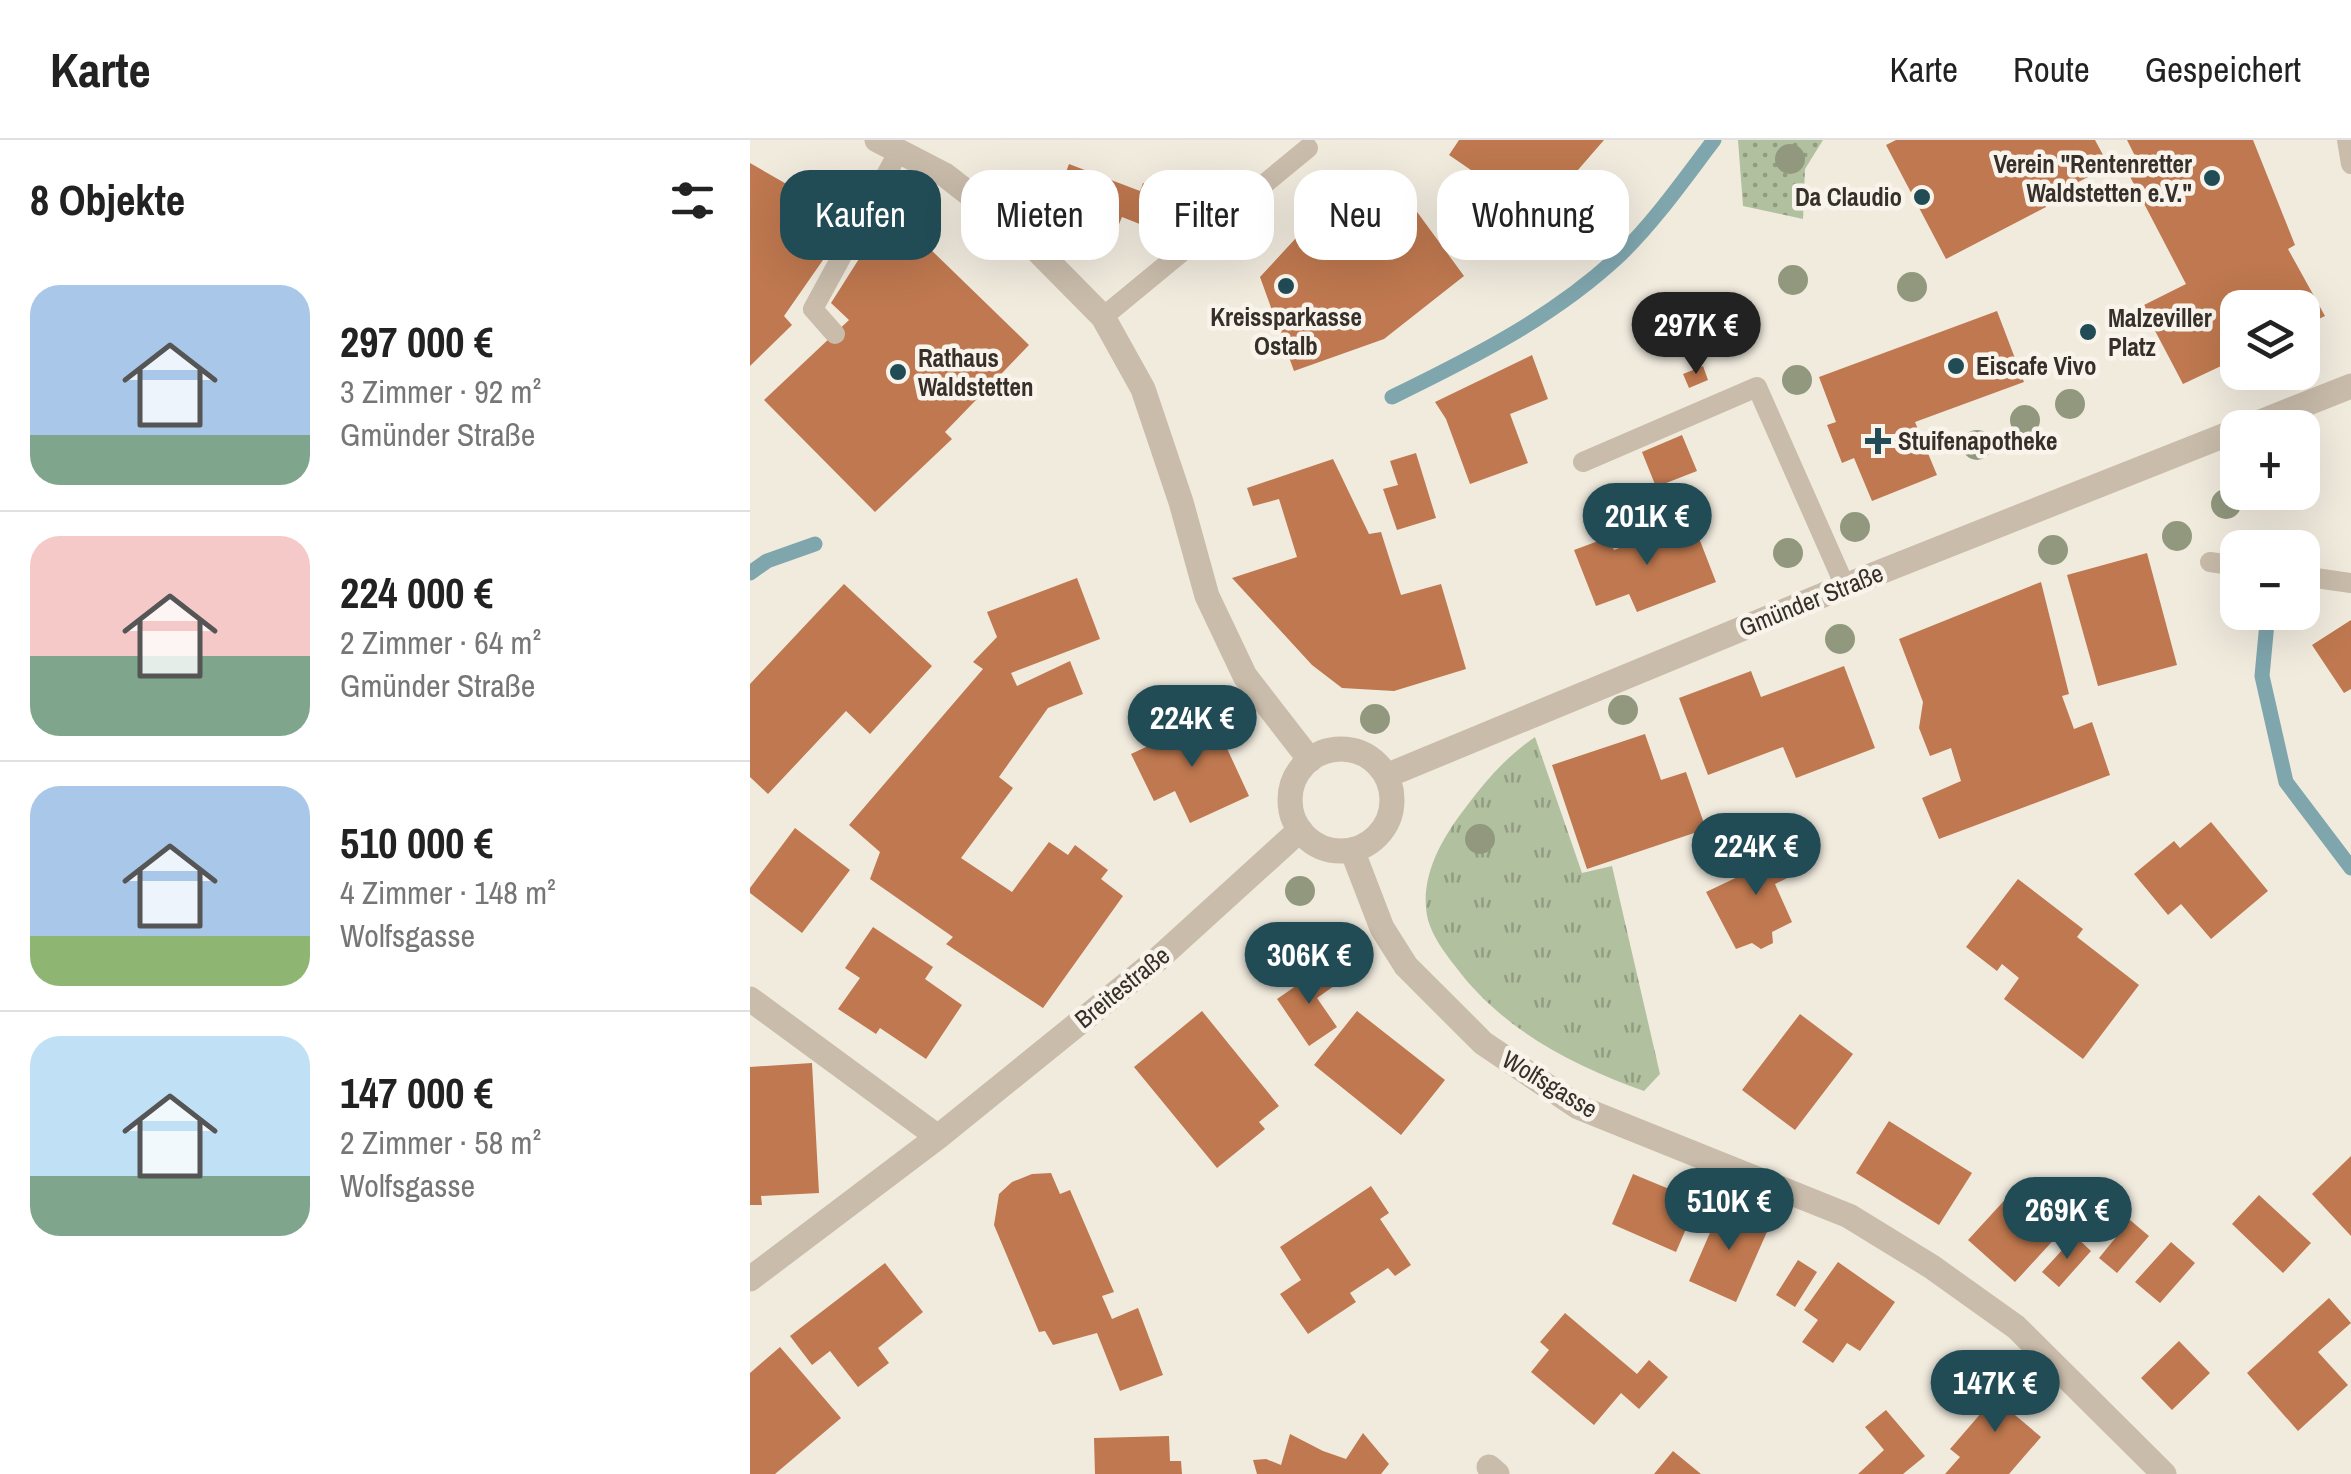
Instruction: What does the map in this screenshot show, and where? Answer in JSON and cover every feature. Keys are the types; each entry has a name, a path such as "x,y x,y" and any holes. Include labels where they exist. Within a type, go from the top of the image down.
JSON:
{"street":[{"path":"888,146 944,175 1022,235 1102,317 1143,389 1207,596 1245,676 1310,760"},
{"path":"2290,410 2351,386"},
{"name":"Gmünder Straße","path":"1386,776 1845,586 2220,437"},
{"path":"1343,749 1375,762 1386,776 1392,807 1388,822 1367,845 1352,850 1323,848 1300,830 1290,801 1292,785 1310,760 1343,749"},
{"name":"Breitestraße","path":"750,1280 938,1137 1158,959 1300,830"},
{"name":"Wolfsgasse","path":"1352,850 1382,928 1406,966 1483,1043 1578,1107 1848,1216 1932,1267 2016,1327 2164,1474"},
{"path":"750,999 938,1137"}],"lane":[{"path":"2347,140 2351,164"},
{"path":"835,334 813,309 888,146"},
{"path":"1102,317 1308,148"},
{"path":"1583,462 1757,388 1845,586"},
{"path":"2210,562 2220,563"},
{"path":"2320,579 2351,583"}],"green space":[{"path":"1738,140 1823,140 1805,169 1803,219 1743,206"},
{"path":"1535,737 1582,873 1612,866 1660,1074 1644,1091 1565,1057 1516,1026 1455,966 1428,920 1429,874 1449,832 1490,778"}],"building":[{"path":"1459,140 1604,140 1578,170 1471,170 1449,155"},
{"path":"1896,140 2095,140 2109,166 2042,201 2046,207 1946,259 1886,145"},
{"path":"2127,140 2253,140 2295,245 2288,249 2311,290 2220,290 2220,367 2183,384 2142,306 2186,284 2126,169 2138,162"},
{"path":"750,163 780,180 780,260 823,260 784,316 792,325 750,366"},
{"path":"1119,183 1139,191 1139,224 1122,217 1119,224"},
{"path":"1417,212 1437,239 1437,260 1452,260 1464,276 1384,339 1294,371 1260,277 1294,240 1294,260 1417,260"},
{"name":"Rathaus Waldstetten","path":"858,260 941,260 1029,345 945,432 952,439 875,512 764,400 849,320 831,303"},
{"path":"1997,311 2024,382 1915,422 1937,475 1872,501 1854,458 1842,463 1827,425 1836,422 1819,377"},
{"path":"1532,355 1548,399 1510,414 1528,463 1470,484 1446,419 1435,402"},
{"path":"1703,366 1708,380 1689,388 1683,374"},
{"path":"1682,435 1697,471 1656,487 1642,452"},
{"path":"1416,453 1436,518 1397,530 1383,489 1398,485 1390,461"},
{"path":"1333,459 1369,534 1381,532 1401,595 1441,584 1466,669 1394,691 1342,688 1312,665 1232,578 1297,557 1279,499 1253,506 1247,488"},
{"path":"1692,520 1716,582 1637,612 1629,594 1596,606 1574,550 1609,537 1614,550"},
{"path":"2147,553 2177,665 2098,686 2067,575"},
{"path":"1077,578 1100,639 1011,673 1017,686 1070,661 1083,694 1048,708 999,777 1013,788 961,858 1012,892 1049,842 1068,855 1075,845 1108,870 1101,879 1123,896 1043,1008 946,944 953,937 870,879 880,852 849,825 983,669 973,662 997,637 987,612"},
{"path":"2041,582 2069,694 2062,696 2074,729 2092,722 2110,775 1939,839 1922,798 1961,781 1951,748 1930,756 1919,728 1923,702 1899,639"},
{"path":"844,584 932,666 870,734 846,711 768,794 750,777 750,684"},
{"path":"2351,620 2351,689 2344,693 2312,645"},
{"path":"1844,666 1875,748 1796,778 1783,747 1708,775 1679,698 1751,671 1761,697"},
{"path":"1212,716 1249,796 1190,823 1175,791 1154,801 1131,754"},
{"path":"1645,734 1661,780 1686,772 1706,829 1587,869 1552,765"},
{"path":"2211,822 2268,891 2211,939 2181,904 2168,915 2134,874 2174,841 2180,848"},
{"path":"795,828 850,870 802,933 750,893"},
{"path":"1783,836 1800,872 1775,884 1792,922 1772,932 1773,943 1761,949 1752,943 1736,949 1706,892 1765,864 1758,849"},
{"path":"2018,879 2083,929 2077,937 2139,985 2083,1059 2004,999 2019,978 2002,964 1997,971 1966,947"},
{"path":"873,927 933,967 925,979 962,1005 926,1059 880,1028 876,1034 838,1009 860,978 845,968"},
{"path":"1322,968 1334,986 1317,998 1337,1027 1309,1046 1277,999"},
{"path":"1202,1011 1279,1106 1259,1122 1265,1129 1217,1168 1134,1067"},
{"path":"1357,1011 1445,1080 1401,1135 1314,1065"},
{"path":"1800,1014 1853,1054 1795,1130 1742,1090"},
{"path":"812,1063 819,1193 761,1196 762,1205 750,1205 750,1067"},
{"path":"1889,1121 1972,1173 1939,1225 1856,1173"},
{"path":"2351,1156 2351,1236 2312,1194"},
{"path":"1051,1173 1060,1194 1070,1190 1114,1292 1102,1296 1112,1319 1138,1308 1163,1375 1120,1391 1097,1333 1053,1345 1045,1331 1039,1332 994,1225 999,1194 1012,1182 1032,1174"},
{"path":"1633,1174 1698,1201 1676,1252 1612,1224"},
{"path":"1371,1186 1389,1213 1380,1219 1411,1265 1395,1276 1388,1268 1350,1293 1356,1302 1308,1334 1280,1294 1301,1280 1280,1247"},
{"path":"2012,1192 2059,1234 2015,1282 1968,1240"},
{"path":"2259,1195 2311,1243 2283,1273 2232,1224"},
{"path":"1722,1205 1770,1225 1736,1302 1689,1281"},
{"path":"2130,1220 2149,1236 2117,1273 2099,1258"},
{"path":"2075,1236 2091,1251 2059,1287 2042,1272"},
{"path":"2171,1242 2195,1263 2160,1303 2135,1282"},
{"path":"1798,1260 1817,1272 1795,1307 1776,1295"},
{"path":"1838,1262 1895,1302 1860,1351 1847,1343 1833,1363 1802,1342 1818,1320 1804,1310"},
{"path":"885,1263 923,1312 878,1348 889,1363 858,1387 830,1351 812,1365 790,1336"},
{"path":"2329,1298 2351,1323 2318,1352 2348,1385 2298,1431 2247,1373"},
{"path":"1565,1313 1637,1374 1649,1360 1668,1377 1639,1409 1621,1393 1594,1425 1531,1372 1549,1350 1540,1342"},
{"path":"2179,1341 2210,1373 2172,1410 2141,1378"},
{"path":"780,1347 841,1418 775,1474 750,1474 750,1373"},
{"path":"1997,1372 2029,1399 2015,1415 2041,1437 2009,1474 1945,1474 1960,1457 1950,1449 1995,1397 1985,1387"},
{"path":"1886,1410 1925,1456 1903,1474 1858,1474 1884,1450 1865,1427"},
{"path":"1363,1433 1389,1464 1381,1474 1257,1474 1253,1460 1266,1459 1281,1465 1290,1434 1346,1459"},
{"path":"1169,1436 1170,1461 1181,1461 1182,1474 1095,1474 1094,1438"},
{"path":"1673,1451 1701,1474 1654,1474"}],"waterway":[{"path":"1392,397 1512,334 1595,277 1646,228 1714,140"},
{"path":"750,573 767,561 815,544"},
{"path":"2266,630 2262,676 2286,782 2351,868"}],"place":[{"name":"Verein \"Rentenretter Waldstetten e.V.\"","path":"2212,178"},
{"name":"Da Claudio","path":"1922,197"},
{"name":"Kreissparkasse Ostalb","path":"1286,286"},
{"name":"Malzeviller Platz","path":"2088,332"},
{"name":"Eiscafe Vivo","path":"1956,366"},
{"name":"Rathaus Waldstetten","path":"898,372"},
{"name":"Stuifenapotheke","path":"1878,441"}]}
